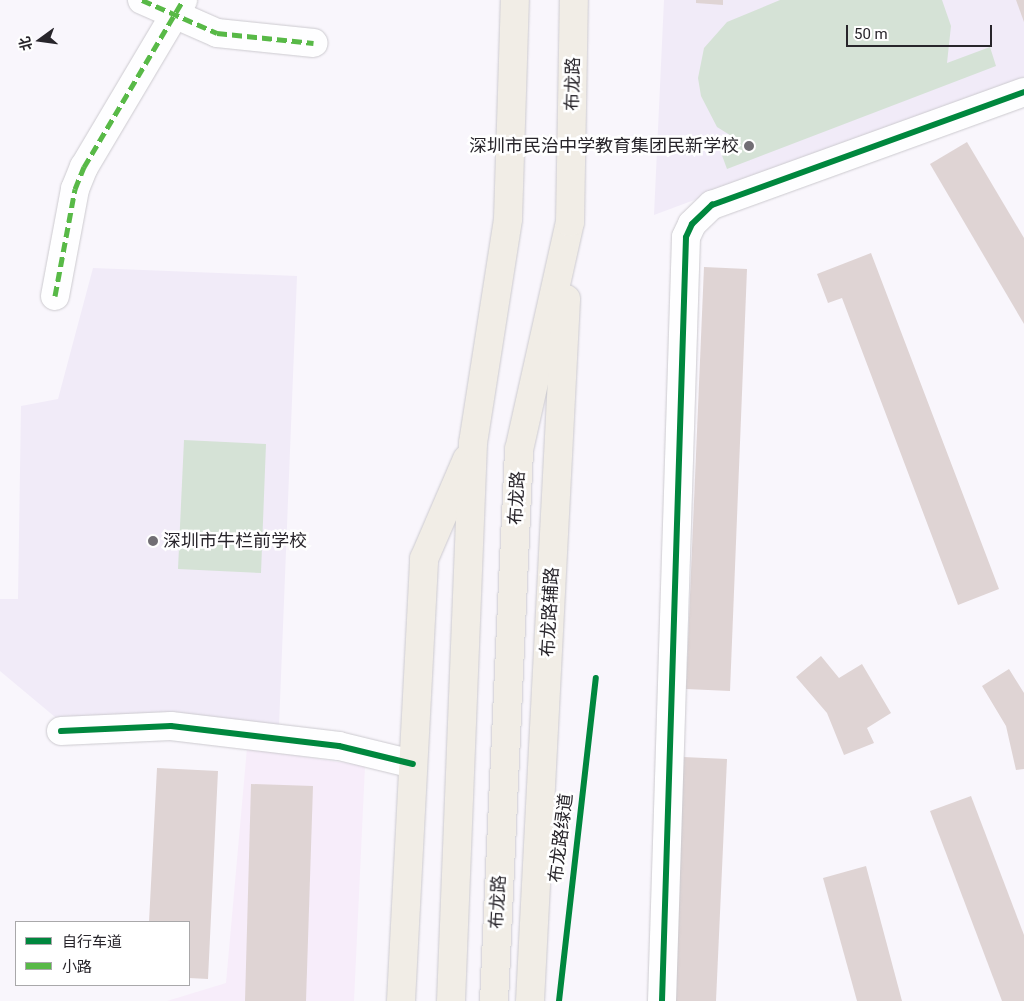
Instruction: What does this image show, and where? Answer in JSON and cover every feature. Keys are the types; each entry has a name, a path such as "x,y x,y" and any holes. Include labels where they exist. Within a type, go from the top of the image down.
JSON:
{"main road":[{"path":"451,1001 473,444 508,219 515,0"},
{"name":"布龙路","path":"494,1001 519,450 570,222 574,0"},
{"name":"布龙路辅路","path":"530,1001 570,222"},
{"path":"401,1001 424,560 473,444"}],"street":[{"path":"142,0 178,9 239,38 313,43"},
{"path":"55,296 75,189 84,167 178,9"},
{"path":"662,1001 686,237 692,224 712,205 1024,92"},
{"path":"61,730 133,719 339,746 413,764"}],"shaded area":[{"name":"深圳市民治中学教育集团民新学校","path":"664,0 1024,0 1024,77 654,215"},
{"path":"780,0 942,0 951,26 947,63 990,47 996,66 727,169 720,150 741,142 717,127 701,96 698,78 704,48 727,22"},
{"name":"深圳市牛栏前学校","path":"93,268 297,276 279,726 159,713 55,717 0,671 0,599 18,599 21,406 58,399"},
{"path":"184,440 266,444 261,573 178,569"},
{"path":"247,748 365,766 354,1001 167,1001 226,983"}],"building":[{"path":"696,0 723,0 723,5 696,3"},
{"path":"1016,0 1024,0 1024,22"},
{"path":"967,142 1024,238 1024,324 930,164"},
{"path":"871,253 999,589 958,605 842,298 828,303 817,274"},
{"path":"704,267 747,269 730,691 686,689"},
{"path":"821,656 839,678 862,664 891,713 867,728 874,743 844,755 827,713 796,677"},
{"path":"1009,669 1024,693 1024,769 1016,770 1006,726 982,686"},
{"path":"683,757 727,759 716,1001 673,1001"},
{"path":"157,768 218,771 208,979 190,978 190,921 149,921"},
{"path":"251,784 313,786 306,1001 245,1001"},
{"path":"971,796 1024,935 1024,1001 1002,1001 930,811"},
{"path":"866,866 902,1001 857,1001 823,878"}],"marked path":[{"path":"142,0 217,33 313,43"},
{"path":"55,296 75,189 84,167 183,0"}],"cycle path":[{"path":"662,1001 686,237 692,224 712,205 1024,92"},
{"name":"布龙路绿道","path":"559,1001 596,678"},
{"path":"61,731 171,726 339,746 413,764"}],"place":[{"name":"深圳市民治中学教育集团民新学校","path":"749,146"},
{"name":"深圳市牛栏前学校","path":"153,541"}]}
